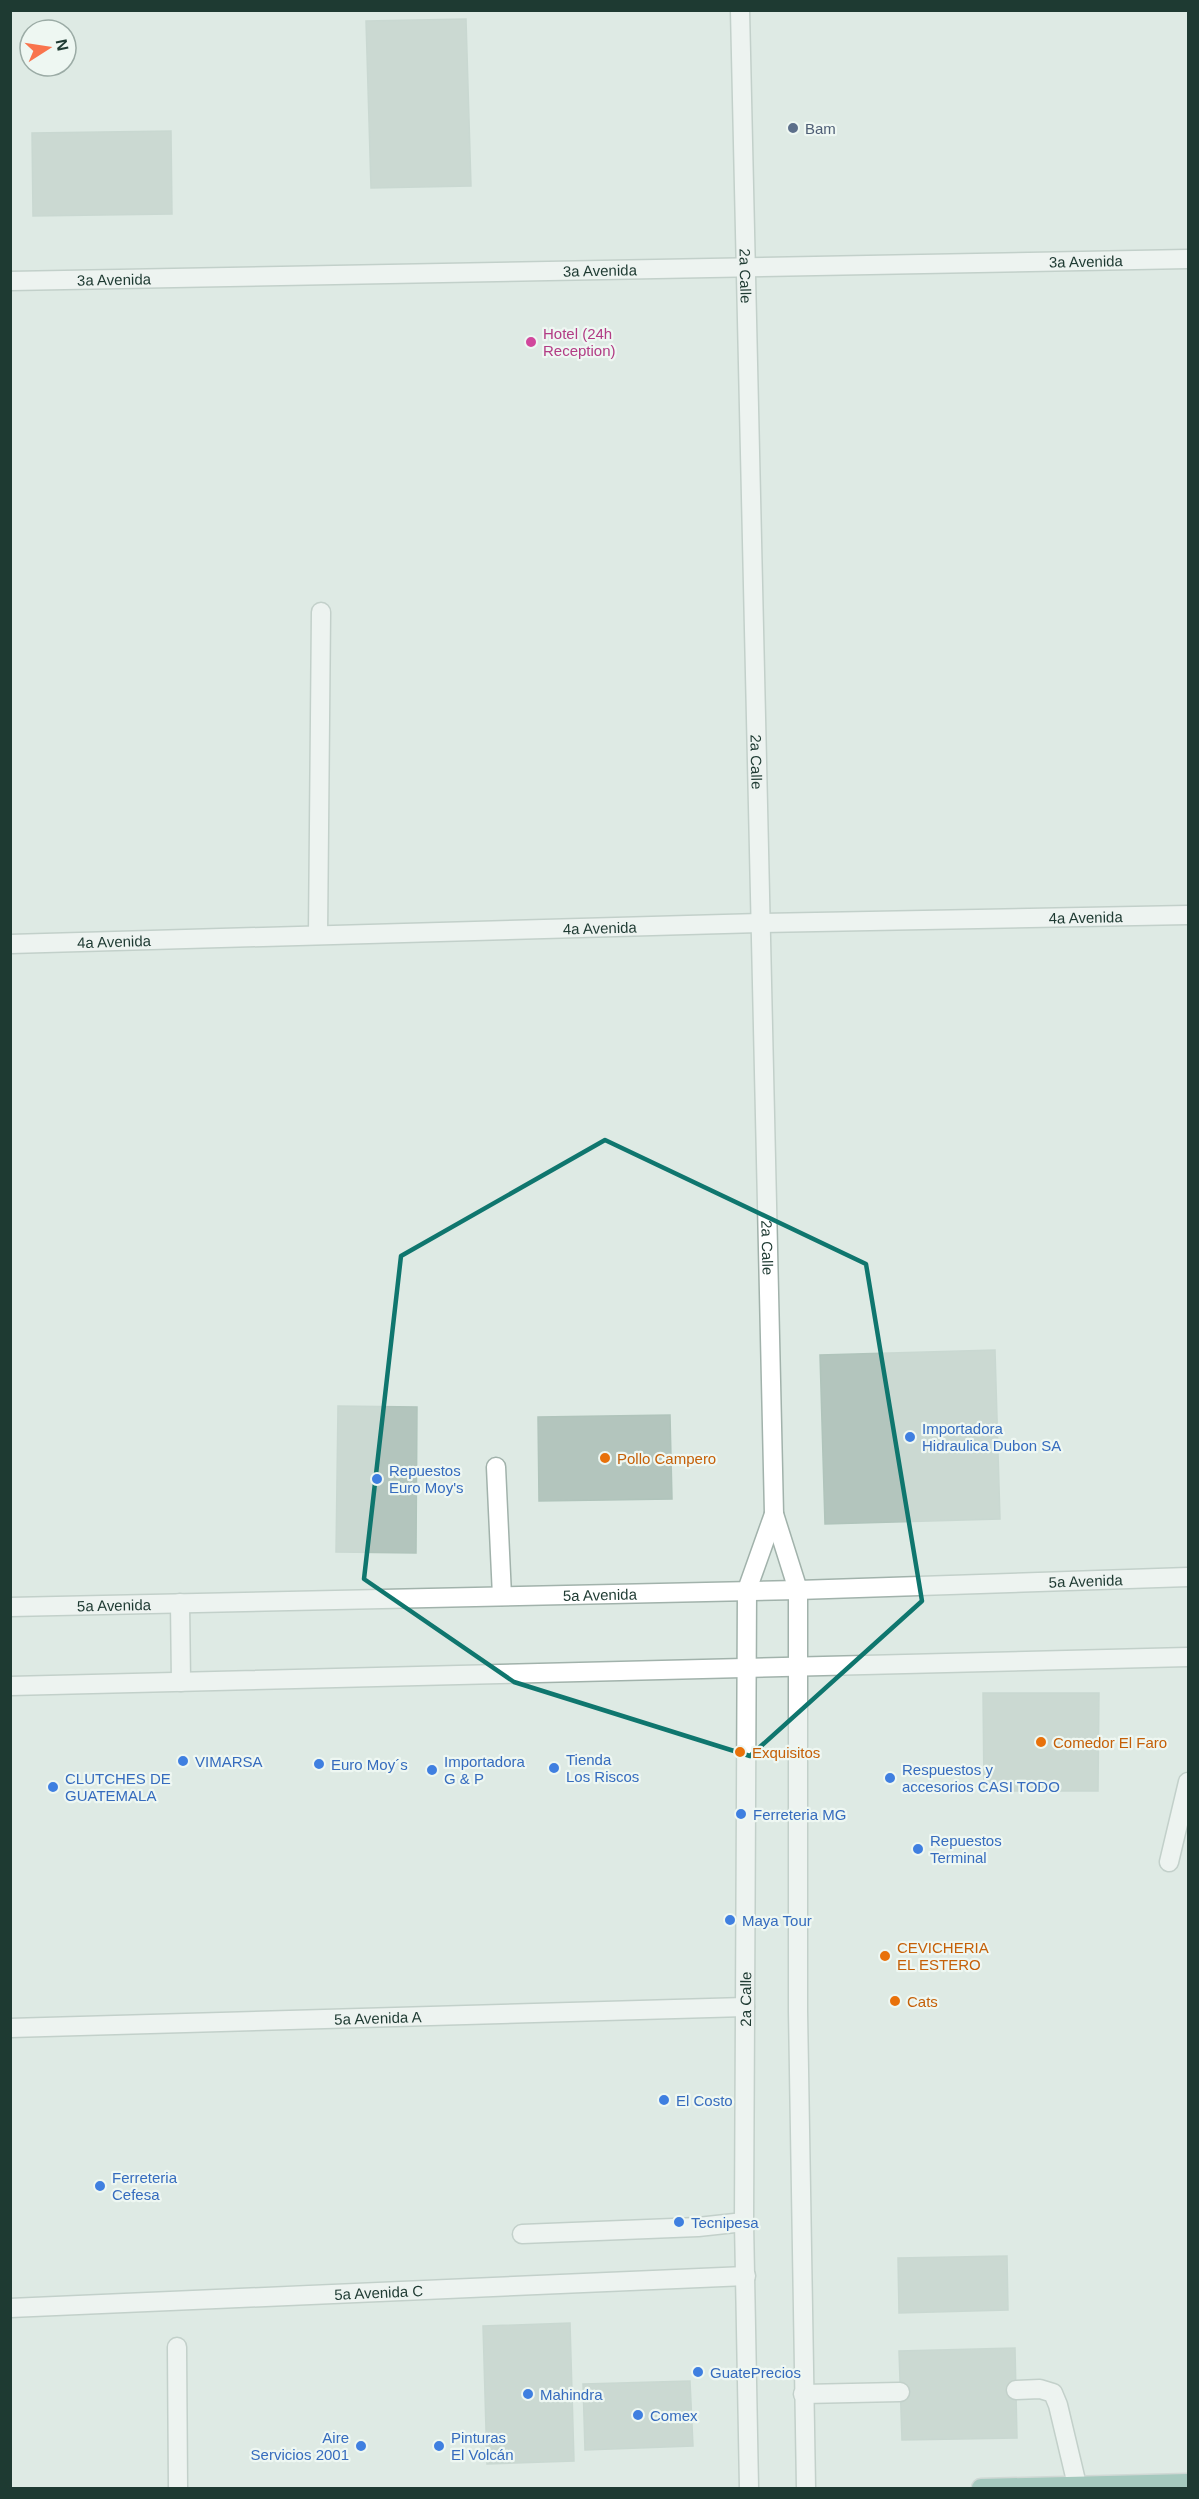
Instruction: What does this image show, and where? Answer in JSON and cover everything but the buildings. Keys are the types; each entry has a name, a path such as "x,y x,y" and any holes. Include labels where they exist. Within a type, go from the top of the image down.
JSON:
{"main road":[{"path":"981,2488 1188,2483"}],"street":[{"name":"2a Calle","path":"740,10 774,1514 798,1590 800,1668 798,2023 806,2488"},
{"name":"3a Avenida","path":"10,281 1188,259"},
{"path":"318,935 321,612"},
{"name":"4a Avenida","path":"10,944 760,923 1188,915"},
{"path":"496,1467 502,1596"},
{"name":"2a Calle","path":"749,2488 744,2222 747,1590 774,1514"},
{"name":"5a Avenida","path":"10,1607 798,1590 1188,1577"},
{"path":"180,1604 181,1682"},
{"path":"10,1686 1188,1657"},
{"path":"1169,1862 1188,1782"},
{"name":"5a Avenida A","path":"10,2028 745,2007"},
{"path":"522,2234 698,2227 744,2222"},
{"name":"5a Avenida C","path":"10,2308 746,2276"},
{"path":"177,2347 178,2488"},
{"path":"1016,2390 1040,2389 1053,2393 1058,2405 1077,2485"},
{"path":"803,2394 900,2392"}],"highlighted area":[{"path":"605,1140 866,1264 922,1601 750,1756 514,1682 364,1579 401,1256"}],"place":[{"name":"Bam","path":"793,128"},
{"name":"Hotel (24h Reception)","path":"531,342"},
{"name":"Importadora Hidraulica Dubon SA","path":"910,1437"},
{"name":"Pollo Campero","path":"605,1458"},
{"name":"Repuestos Euro Moy's","path":"377,1479"},
{"name":"Comedor El Faro","path":"1041,1742"},
{"name":"Exquisitos","path":"740,1752"},
{"name":"VIMARSA","path":"183,1761"},
{"name":"Euro Moy´s","path":"319,1764"},
{"name":"Tienda Los Riscos","path":"554,1768"},
{"name":"Importadora G & P","path":"432,1770"},
{"name":"Respuestos y accesorios CASI TODO","path":"890,1778"},
{"name":"CLUTCHES DE GUATEMALA","path":"53,1787"},
{"name":"Ferreteria MG","path":"741,1814"},
{"name":"Repuestos Terminal","path":"918,1849"},
{"name":"Maya Tour","path":"730,1920"},
{"name":"CEVICHERIA EL ESTERO","path":"885,1956"},
{"name":"Cats","path":"895,2001"},
{"name":"El Costo","path":"664,2100"},
{"name":"Ferreteria Cefesa","path":"100,2186"},
{"name":"Tecnipesa","path":"679,2222"},
{"name":"GuatePrecios","path":"698,2372"},
{"name":"Mahindra","path":"528,2394"},
{"name":"Comex","path":"638,2415"},
{"name":"Aire Servicios 2001","path":"361,2446"},
{"name":"Pinturas El Volcán","path":"439,2446"}]}
